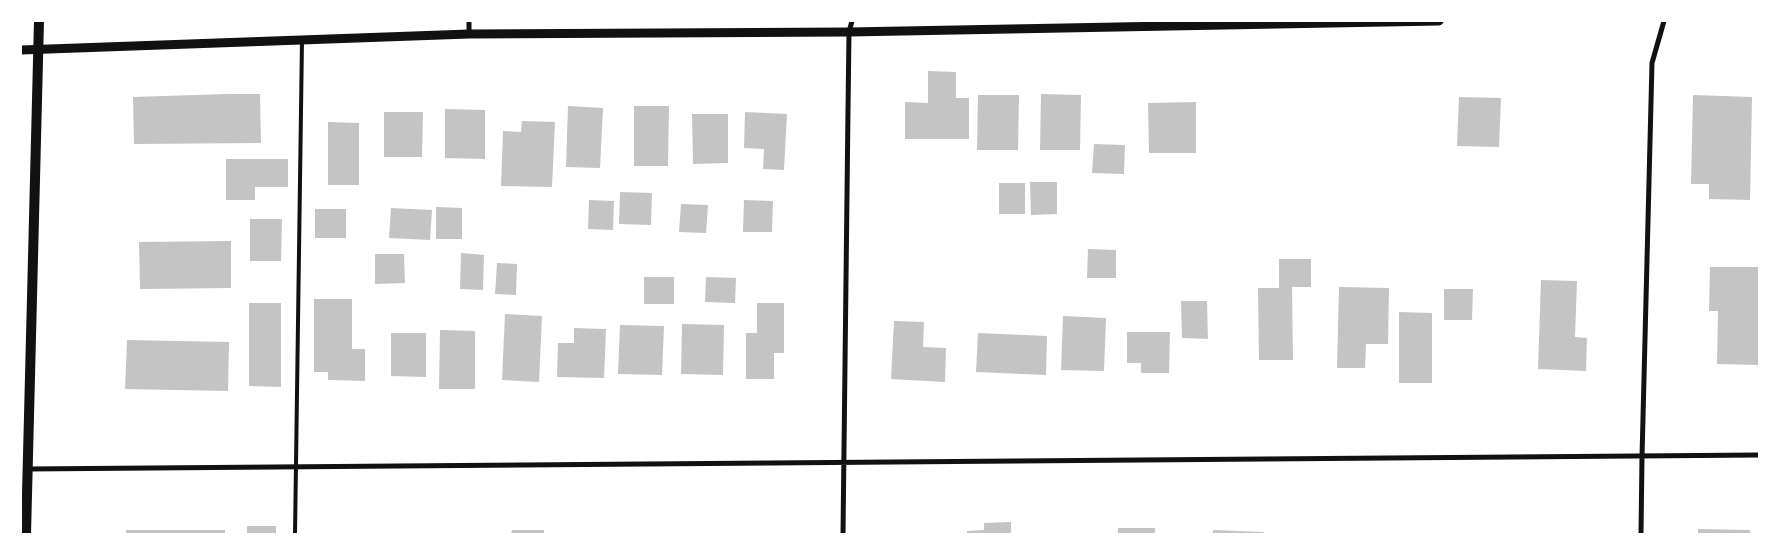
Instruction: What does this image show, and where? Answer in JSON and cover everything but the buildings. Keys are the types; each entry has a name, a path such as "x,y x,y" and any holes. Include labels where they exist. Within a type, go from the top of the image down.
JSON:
{"main road":[{"path":"26,534 39,21"}],"street":[{"path":"469,21 469,34"},
{"path":"843,534 850,32 852,21"},
{"path":"21,50 469,34 850,32 1272,22 1439,21"},
{"path":"1641,534 1652,63 1664,21"},
{"path":"27,469 1759,455"}],"lane":[{"path":"295,534 302,40"}]}
